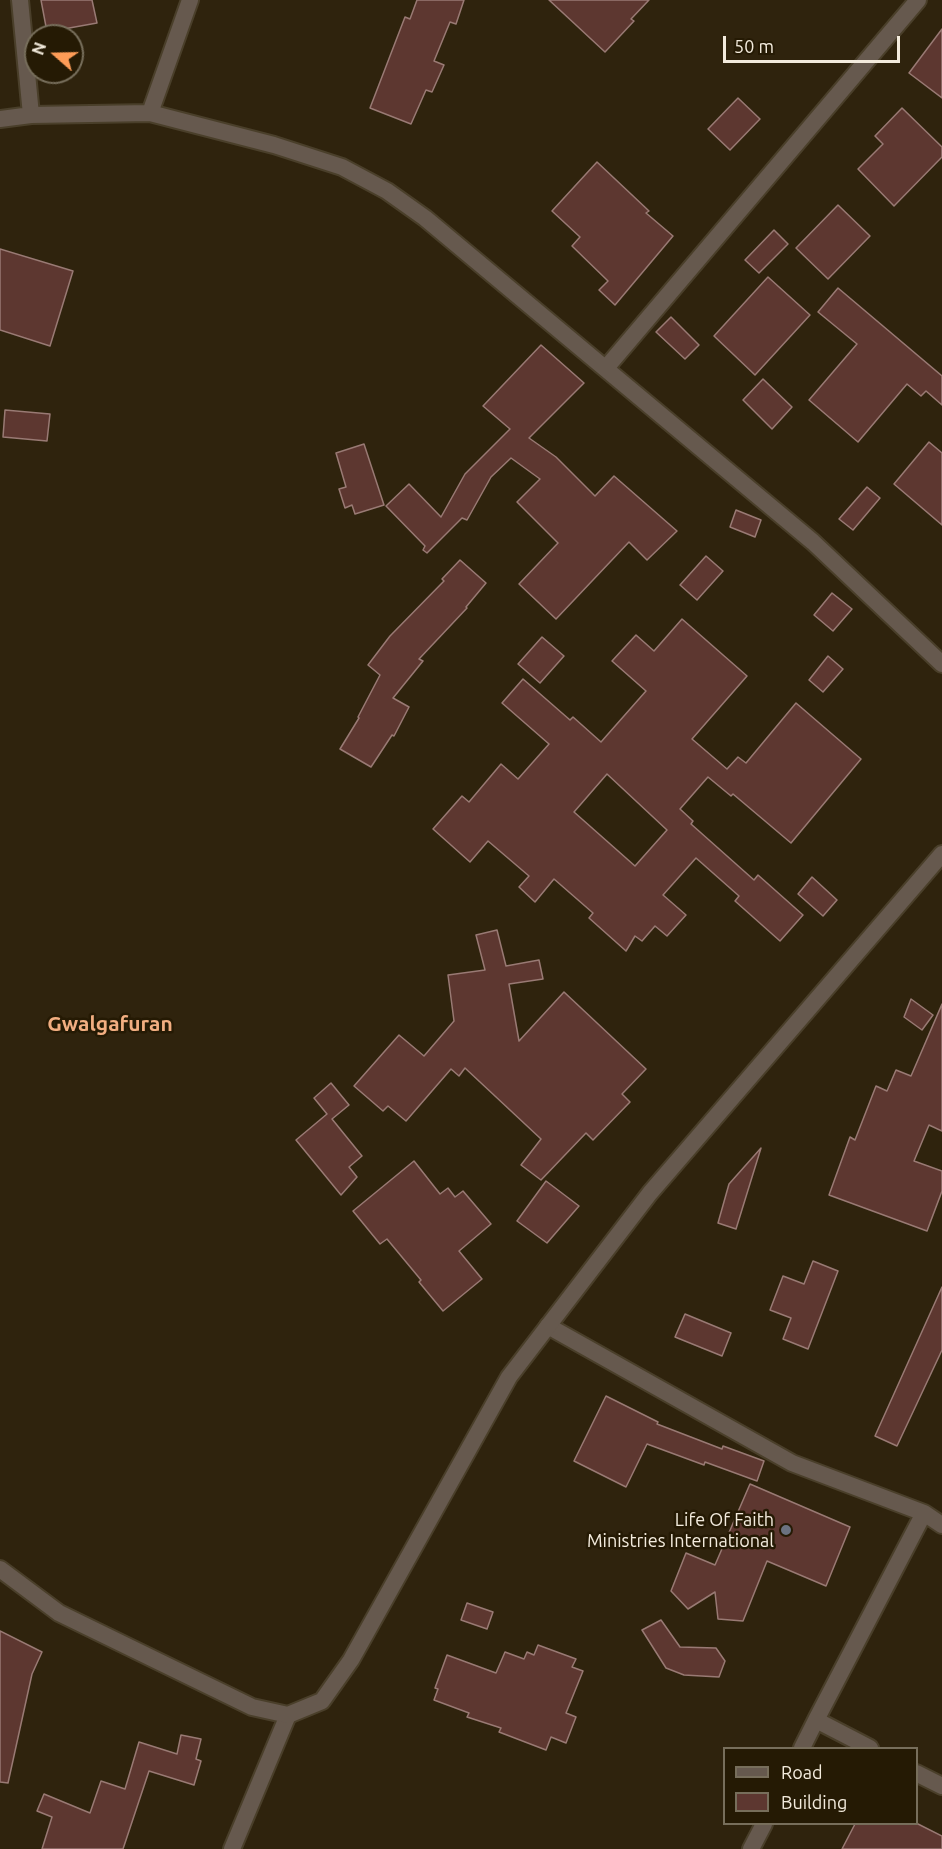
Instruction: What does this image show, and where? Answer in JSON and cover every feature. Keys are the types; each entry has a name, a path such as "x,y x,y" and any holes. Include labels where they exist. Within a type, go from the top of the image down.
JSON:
{"street":[{"path":"20,0 31,115"},
{"path":"150,113 190,0"},
{"path":"606,368 918,0"},
{"path":"0,119 31,115 150,113 286,148 342,167 387,191 425,218 813,542 942,664"},
{"path":"0,1569 59,1613 252,1707 288,1715 322,1701 351,1659 509,1377 650,1193 942,854"},
{"path":"548,1326 792,1463 924,1513 942,1525"},
{"path":"803,1747 924,1513"},
{"path":"232,1849 288,1715"},
{"path":"816,1720 866,1747"},
{"path":"918,1774 942,1786"},
{"path":"752,1849 764,1825"}],"building":[{"path":"41,0 92,0 97,23 84,25 46,24"},
{"path":"417,0 464,0 456,24 450,22 434,61 444,65 432,92 426,90 411,124 370,108 405,17 410,19"},
{"path":"549,0 649,0 631,19 634,21 605,52"},
{"path":"942,29 942,98 909,73"},
{"path":"738,98 760,119 730,150 708,129"},
{"path":"902,108 942,147 942,157 894,206 858,169 883,144 875,136"},
{"path":"597,162 649,211 646,213 673,236 615,305 599,290 608,281 572,246 580,237 552,211"},
{"path":"838,205 870,236 828,279 796,248"},
{"path":"774,230 788,244 759,273 745,260"},
{"path":"0,249 73,271 50,346 0,330"},
{"path":"768,277 810,315 755,375 714,336"},
{"path":"838,288 942,376 942,405 926,391 921,396 907,384 858,442 809,400 857,344 818,312"},
{"path":"671,317 699,345 685,359 656,332"},
{"path":"541,345 584,383 529,438 556,457 595,496 614,476 677,531 647,560 629,542 556,619 519,584 558,543 517,502 540,479 511,458 491,477 467,520 462,518 427,553 423,550 425,546 386,506 409,484 441,517 465,474 510,429 483,406"},
{"path":"763,379 792,407 772,429 743,400"},
{"path":"5,410 50,414 47,441 3,437"},
{"path":"929,442 942,453 942,525 894,484"},
{"path":"364,444 384,505 355,514 352,505 345,508 339,489 346,487 336,453"},
{"path":"867,487 880,498 853,530 839,519"},
{"path":"736,510 761,520 755,537 730,527"},
{"path":"706,556 723,571 697,600 680,585"},
{"path":"460,560 486,583 467,608 419,659 423,661 393,698 409,707 394,736 392,735 371,767 340,749 359,718 380,675 368,665 390,636 444,581 442,579"},
{"path":"832,593 852,609 833,631 814,615"},
{"path":"682,619 747,676 692,739 727,769 738,757 746,763 796,703 861,759 791,843 733,794 731,796 708,777 680,809 693,821 691,824 754,880 758,875 803,915 780,941 735,901 739,896 696,858 663,895 686,915 667,936 655,926 642,941 635,936 626,951 589,918 593,913 554,879 535,902 519,887 529,876 488,841 470,862 433,829 462,796 469,802 501,764 518,779 549,744 502,703 523,679 570,720 573,717 601,742 646,691 612,661 636,635 654,651","holes":["607,774 667,830 635,866 574,812"]},
{"path":"542,637 564,656 540,683 518,664"},
{"path":"828,656 843,669 823,692 809,680"},
{"path":"812,877 837,900 823,916 798,894"},
{"path":"497,930 506,966 539,960 543,979 509,984 519,1041 564,992 646,1069 622,1094 630,1102 593,1140 586,1133 541,1180 521,1165 541,1139 465,1068 459,1076 451,1069 406,1121 388,1106 383,1111 354,1086 399,1035 424,1056 454,1021 448,975 485,970 476,935"},
{"path":"911,999 933,1015 922,1030 904,1017"},
{"path":"942,1004 942,1131 929,1125 914,1161 942,1171 942,1191 927,1231 829,1195 850,1137 855,1140 876,1086 887,1091 896,1070 911,1076"},
{"path":"331,1083 349,1105 332,1119 362,1156 349,1167 357,1177 341,1195 296,1140 327,1114 314,1098"},
{"path":"761,1148 736,1229 718,1223 729,1184"},
{"path":"414,1161 440,1194 448,1188 455,1197 463,1191 491,1224 459,1251 482,1279 443,1311 387,1239 380,1244 353,1211"},
{"path":"546,1181 579,1206 547,1243 517,1221"},
{"path":"813,1261 838,1271 808,1349 783,1339 791,1318 770,1310 783,1276 804,1284"},
{"path":"942,1287 942,1350 897,1446 875,1436"},
{"path":"685,1314 731,1333 722,1356 675,1337"},
{"path":"606,1396 658,1422 657,1424 722,1449 723,1446 764,1461 757,1481 647,1444 626,1487 574,1461"},
{"path":"750,1484 850,1527 826,1586 767,1561 743,1621 718,1619 715,1592 688,1609 671,1591 686,1553 715,1565"},
{"path":"467,1603 493,1612 487,1629 461,1620"},
{"path":"661,1620 680,1647 716,1648 725,1661 719,1677 684,1675 666,1668 642,1630"},
{"path":"0,1631 42,1652 32,1674 8,1783 0,1782"},
{"path":"538,1645 576,1659 572,1667 583,1671 566,1713 576,1717 566,1743 551,1737 546,1750 499,1732 501,1728 467,1717 469,1713 434,1700 438,1689 435,1688 447,1655 496,1673 505,1652 524,1659 527,1652 534,1655"},
{"path":"181,1735 201,1739 196,1759 201,1761 194,1785 149,1771 123,1849 42,1849 52,1817 37,1811 44,1794 90,1813 101,1781 125,1789 139,1742 177,1754"},
{"path":"918,1824 942,1836 942,1849 842,1849 854,1825"}],"place":[{"name":"Life Of Faith Ministries International","path":"786,1530"}],"district":[{"name":"Gwalgafuran","path":"110,1024"}]}
